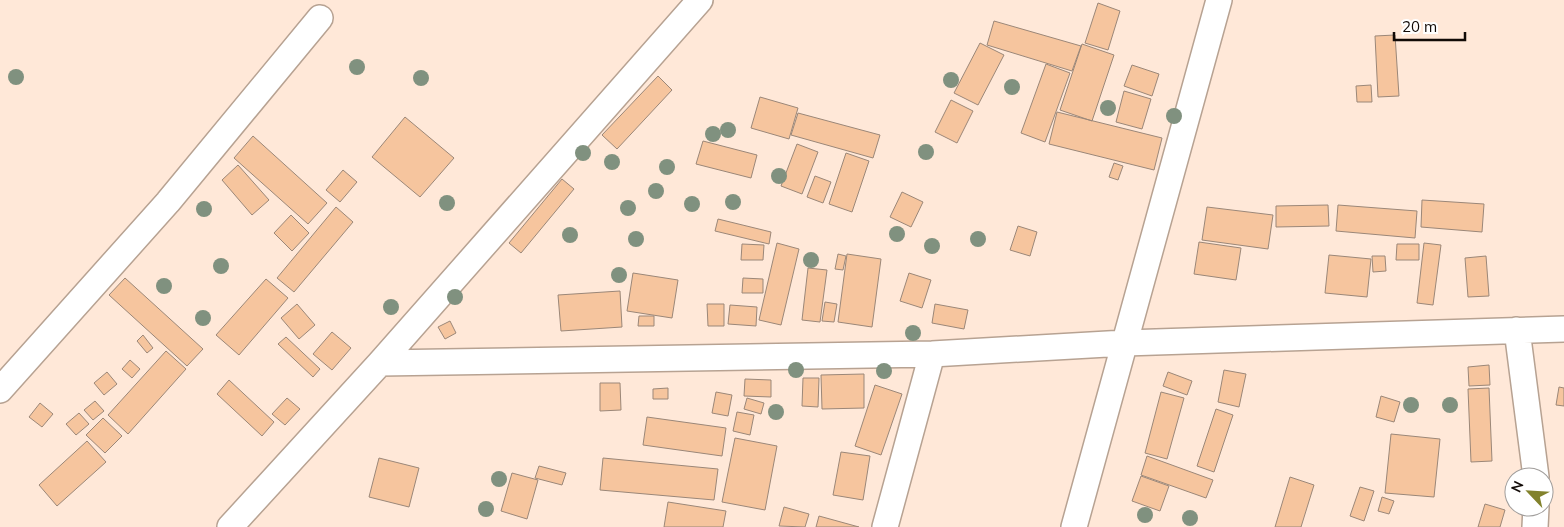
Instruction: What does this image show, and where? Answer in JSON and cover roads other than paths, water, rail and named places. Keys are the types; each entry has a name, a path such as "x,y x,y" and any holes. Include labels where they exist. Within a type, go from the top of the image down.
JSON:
{"street":[{"path":"230,527 380,363 700,0"},
{"path":"1074,527 1218,0"},
{"path":"0,390 168,202 320,18"},
{"path":"380,363 932,354 1125,343 1564,328"},
{"path":"1517,330 1535,467"},
{"path":"885,527 932,354"}]}
